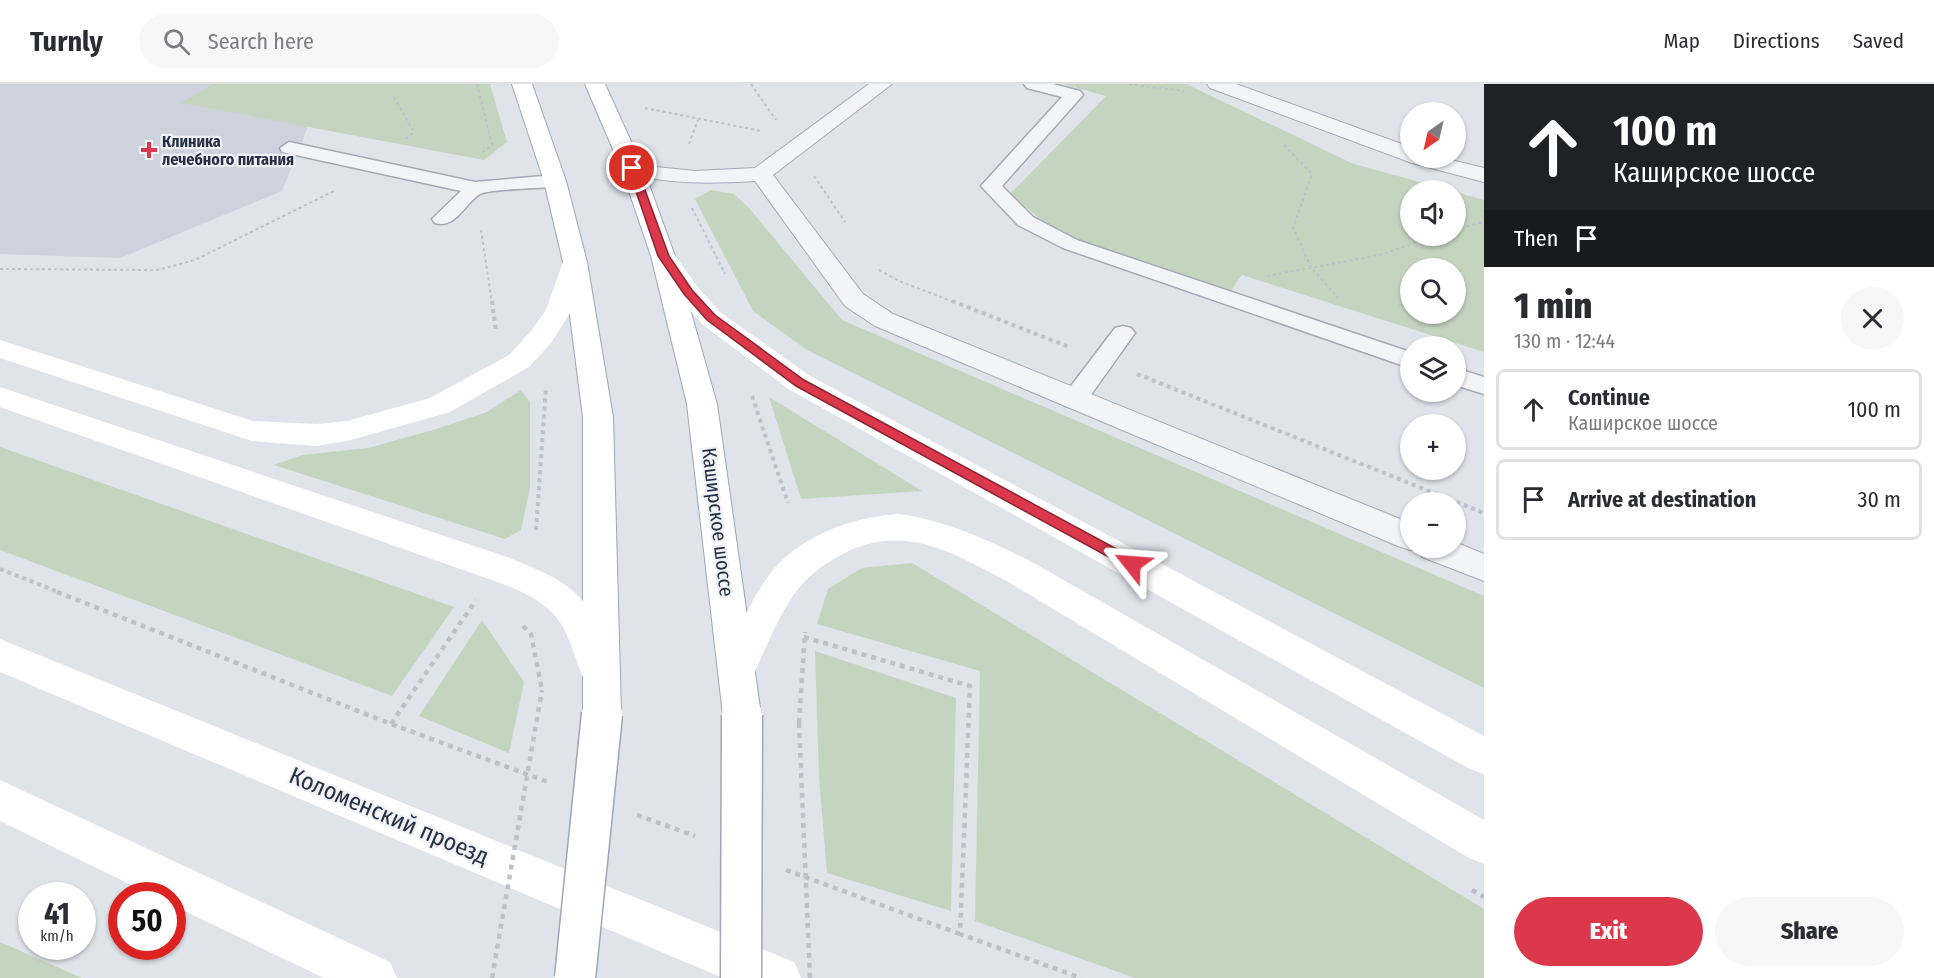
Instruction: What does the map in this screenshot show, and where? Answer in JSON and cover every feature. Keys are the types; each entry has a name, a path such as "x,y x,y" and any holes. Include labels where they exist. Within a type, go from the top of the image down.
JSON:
{"main road":[{"path":"522,84 555,181 575,262 598,417 601,696 575,978"},
{"name":"Каширское шоссе","path":"595,84 632,168 663,256 702,404 742,715 741,978"},
{"path":"663,256 688,292 711,318 800,383 1484,756"},
{"path":"0,349 252,431 316,435 347,431 440,405 519,361 536,343 559,310 575,262"},
{"path":"0,397 495,567 554,591 576,613 601,696"},
{"path":"737,671 780,587 800,564 838,539 858,532 897,526 934,531 959,540 1020,572 1484,843"},
{"name":"Коломенский проезд","path":"0,655 778,978"},
{"path":"0,800 374,978"}],"street":[{"path":"632,168 695,178 760,174 882,84"},
{"path":"1217,84 1400,150"},
{"path":"1458,168 1484,175"},
{"path":"760,174 854,300 884,320 1400,533"},
{"path":"1459,558 1484,568"}],"lane":[{"path":"1033,84 1074,95 991,186 1017,217 1040,232 1162,280 1400,357"},
{"path":"289,148 475,188 555,181"},
{"path":"442,219 475,188"},
{"path":"1074,399 1123,333"},
{"path":"1466,380 1484,386"}],"path":[{"path":"373,166 414,132 394,97"},
{"path":"648,117 641,107 764,132"},
{"path":"698,120 676,176 728,281"},
{"path":"1277,141 1312,174 1293,228 1311,267 1361,326 1354,341"},
{"path":"0,269 157,270 177,266 195,260 380,168 373,166"},
{"path":"1466,226 1484,222"},
{"path":"1311,267 1379,255 1406,246"},
{"path":"536,530 546,386"},
{"path":"752,395 788,503"},
{"path":"0,569 391,724 558,786"},
{"path":"391,724 476,600"},
{"path":"805,626 800,723 810,978"},
{"path":"804,637 970,686 960,934"},
{"path":"492,978 542,690"},
{"path":"625,810 703,839"},
{"path":"782,868 1081,978"},
{"path":"1463,885 1484,897"}],"shaded area":[{"name":"Клиника лечебного питания","path":"0,84 381,84 315,109 282,191 120,258 0,254"}],"green space":[{"path":"213,84 490,84 507,142 484,160 181,103"},
{"path":"1063,84 1186,84 1354,164 1412,180 1400,180 1400,246 1466,246 1466,195 1484,200 1484,352 1466,346 1466,336 1434,336 1242,275 1230,292 1058,234 1010,194 1106,96"},
{"path":"711,190 734,194 749,208 842,320 1484,596 1484,688 807,350 753,311 695,199"},
{"path":"521,390 530,402 530,488 521,530 505,539 274,465 302,455 368,448 433,430 487,412"},
{"path":"769,397 922,491 801,499"},
{"path":"0,447 454,607 392,696 0,550"},
{"path":"912,563 1484,909 1484,978 1135,978 975,921 980,671 817,624 828,589 862,568"},
{"path":"482,620 524,682 509,753 419,716"},
{"path":"815,651 956,698 951,911 827,873 819,777"},
{"path":"0,942 18,950 18,960 41,960 82,978 0,978"}],"place":[{"name":"Клиника лечебного питания","path":"149,150"}],"route":[{"path":"632,168 663,256 688,292 711,318 800,383 1132,564"}]}
